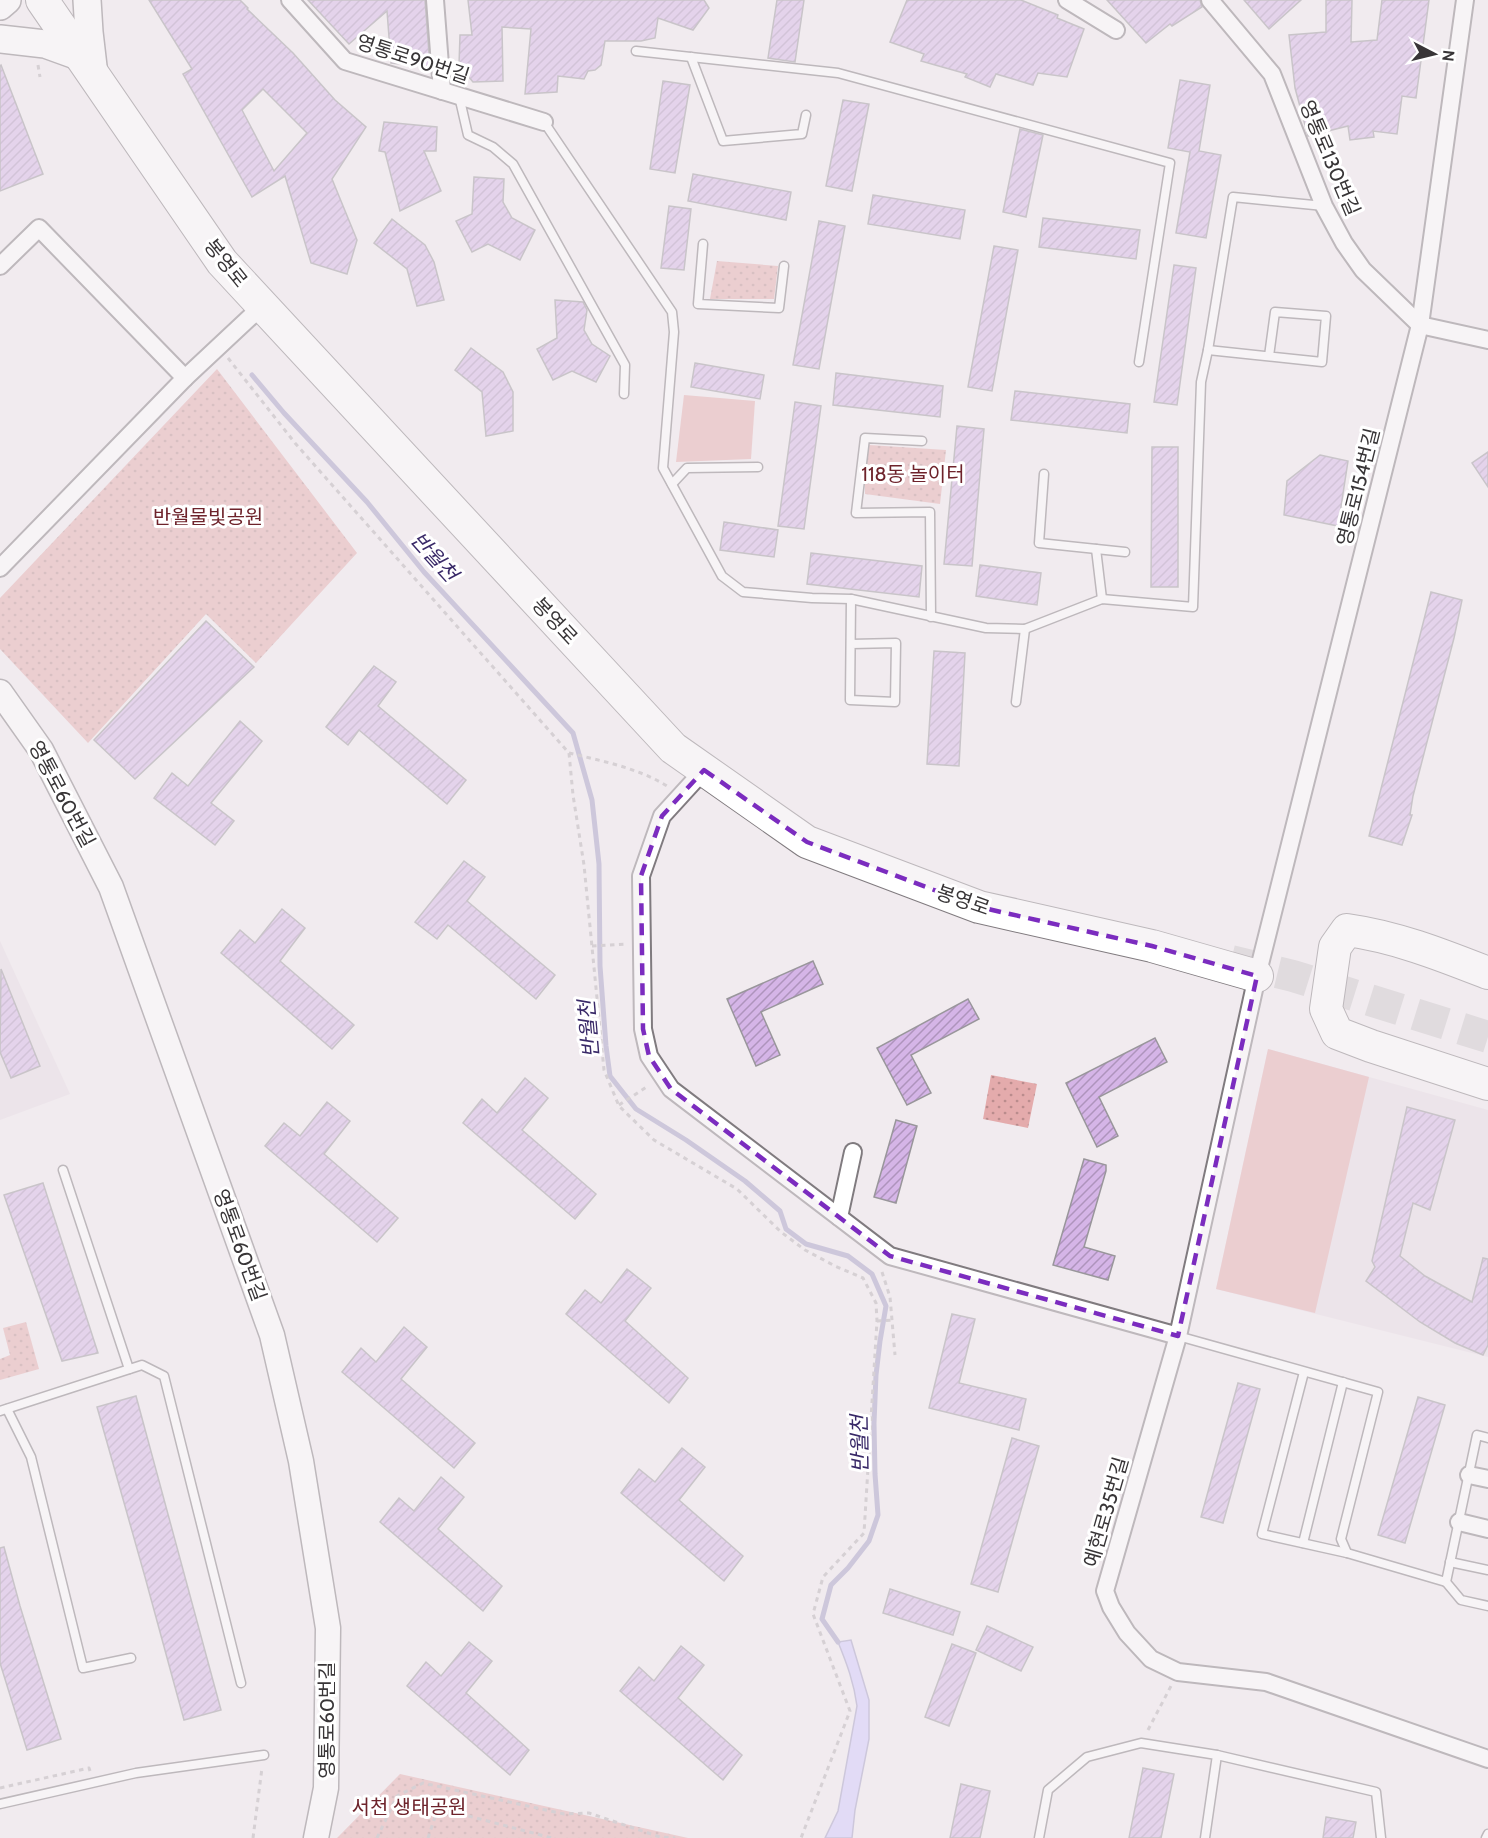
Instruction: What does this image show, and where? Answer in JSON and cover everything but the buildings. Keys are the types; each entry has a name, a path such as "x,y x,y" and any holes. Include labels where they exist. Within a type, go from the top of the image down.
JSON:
{"highway":[{"name":"봉영로","path":"42,0 222,262 673,748 807,842 979,907 1152,946 1257,976"},
{"path":"1488,973 1428,949 1371,933 1347,930 1335,947 1326,1009 1337,1033 1488,1084"}],"main road":[{"path":"0,6 7,0"},
{"path":"0,39 45,45 88,67 87,0"}],"street":[{"name":"영통로90번길","path":"290,0 345,61 544,122"},
{"path":"435,0 441,91"},
{"path":"1067,0 1116,30"},
{"name":"영통로130번길","path":"1210,0 1272,74 1324,206 1344,243 1363,270 1420,324"},
{"name":"영통로154번길","path":"1178,1336 1257,976 1420,324 1465,0"},
{"path":"0,266 39,228 186,378"},
{"path":"0,568 186,378 262,306"},
{"path":"1420,324 1488,340"},
{"name":"영통로60번길","path":"0,692 41,750 111,887 272,1335 301,1461 328,1628 326,1788 316,1838"},
{"path":"705,770 662,816 641,876 643,1029 650,1056 670,1089 890,1256 1178,1336"},
{"path":"839,1217 853,1152"},
{"name":"예현로35번길","path":"1178,1336 1105,1591 1111,1607 1127,1633 1151,1659 1178,1672 1266,1682 1488,1759"},
{"path":"1469,1474 1488,1479"},
{"path":"1459,1521 1488,1529"}],"lane":[{"path":"636,51 838,73 1170,163 1139,362"},
{"path":"691,57 723,141 802,134 806,115"},
{"path":"459,96 468,135 493,147 513,164 625,365 624,394"},
{"path":"544,122 672,312 674,332 663,468 722,576 743,592 851,599 986,628 1025,629 1102,599 1193,607 1201,382 1233,197 1324,206"},
{"path":"703,244 698,304 779,308 784,266"},
{"path":"1208,350 1322,362 1326,316 1275,312 1269,356"},
{"path":"922,441 865,438 856,513 930,512 931,617"},
{"path":"672,484 687,468 758,467"},
{"path":"1044,474 1039,543 1125,552"},
{"path":"1096,549 1102,599"},
{"path":"851,599 850,700 895,702 896,643 851,644"},
{"path":"1016,702 1025,629"},
{"path":"63,1170 129,1369"},
{"path":"1178,1336 1378,1392 1341,1539 1347,1552"},
{"path":"131,1658 84,1668 31,1457 4,1410 142,1365 164,1376 241,1683"},
{"path":"1304,1372 1262,1534 1347,1552 1446,1582 1461,1600 1488,1606"},
{"path":"1303,1543 1343,1382"},
{"path":"1446,1582 1477,1435 1488,1438"},
{"path":"1450,1562 1488,1570"},
{"path":"1039,1838 1048,1790 1087,1756 1141,1743 1217,1755 1376,1792 1381,1838"},
{"path":"0,1804 136,1773 264,1755"},
{"path":"1205,1838 1217,1755"}],"path":[{"path":"569,753 619,766 658,780"},
{"path":"592,946 642,943"},
{"path":"618,1106 648,1086"},
{"path":"890,1256 881,1267 890,1298 896,1355"},
{"path":"877,1321 893,1320"},
{"path":"1141,1743 1178,1672"},
{"path":"253,1838 264,1755"},
{"path":"377,1838 397,1796 423,1783 564,1814 589,1813 660,1837 675,1838"},
{"path":"428,1838 438,1808 552,1838"}],"highlighted area":[{"path":"704,770 807,842 979,907 1152,946 1257,976 1178,1336 890,1256 671,1089 649,1056 643,1029 641,876 662,816"}],"shaded area":[{"path":"0,941 70,1094 0,1120"},
{"path":"1268,1049 1488,1110 1488,1357 1216,1289"},
{"path":"851,1640 869,1700 869,1739 852,1838 825,1838 838,1811 857,1706 850,1674 838,1642"}],"green space":[{"path":"717,261 778,266 774,299 710,299"},
{"name":"반월물빛공원","path":"217,369 357,553 256,663 206,614 88,743 0,649 0,598"},
{"path":"684,395 755,401 751,459 676,462"},
{"name":"118동 놀이터","path":"869,445 946,450 940,504 865,494 865,451"},
{"path":"1268,1049 1369,1077 1315,1313 1216,1289"},
{"path":"991,1075 1037,1084 1028,1128 983,1119"},
{"path":"26,1322 39,1369 0,1380 0,1359 10,1355 3,1328"},
{"name":"서천 생태공원","path":"400,1774 688,1838 337,1838"}],"waterway":[{"name":"반월천","path":"252,375 367,502 424,572 573,733 592,800 599,864 600,966 610,1076 636,1109 745,1181 780,1211 786,1229 806,1244 848,1256 872,1274 886,1306 876,1375 874,1423 878,1515 869,1541 831,1585 822,1619 838,1642"}],"tunnel":[{"path":"1231,961 1293,976 1488,1037"}]}
